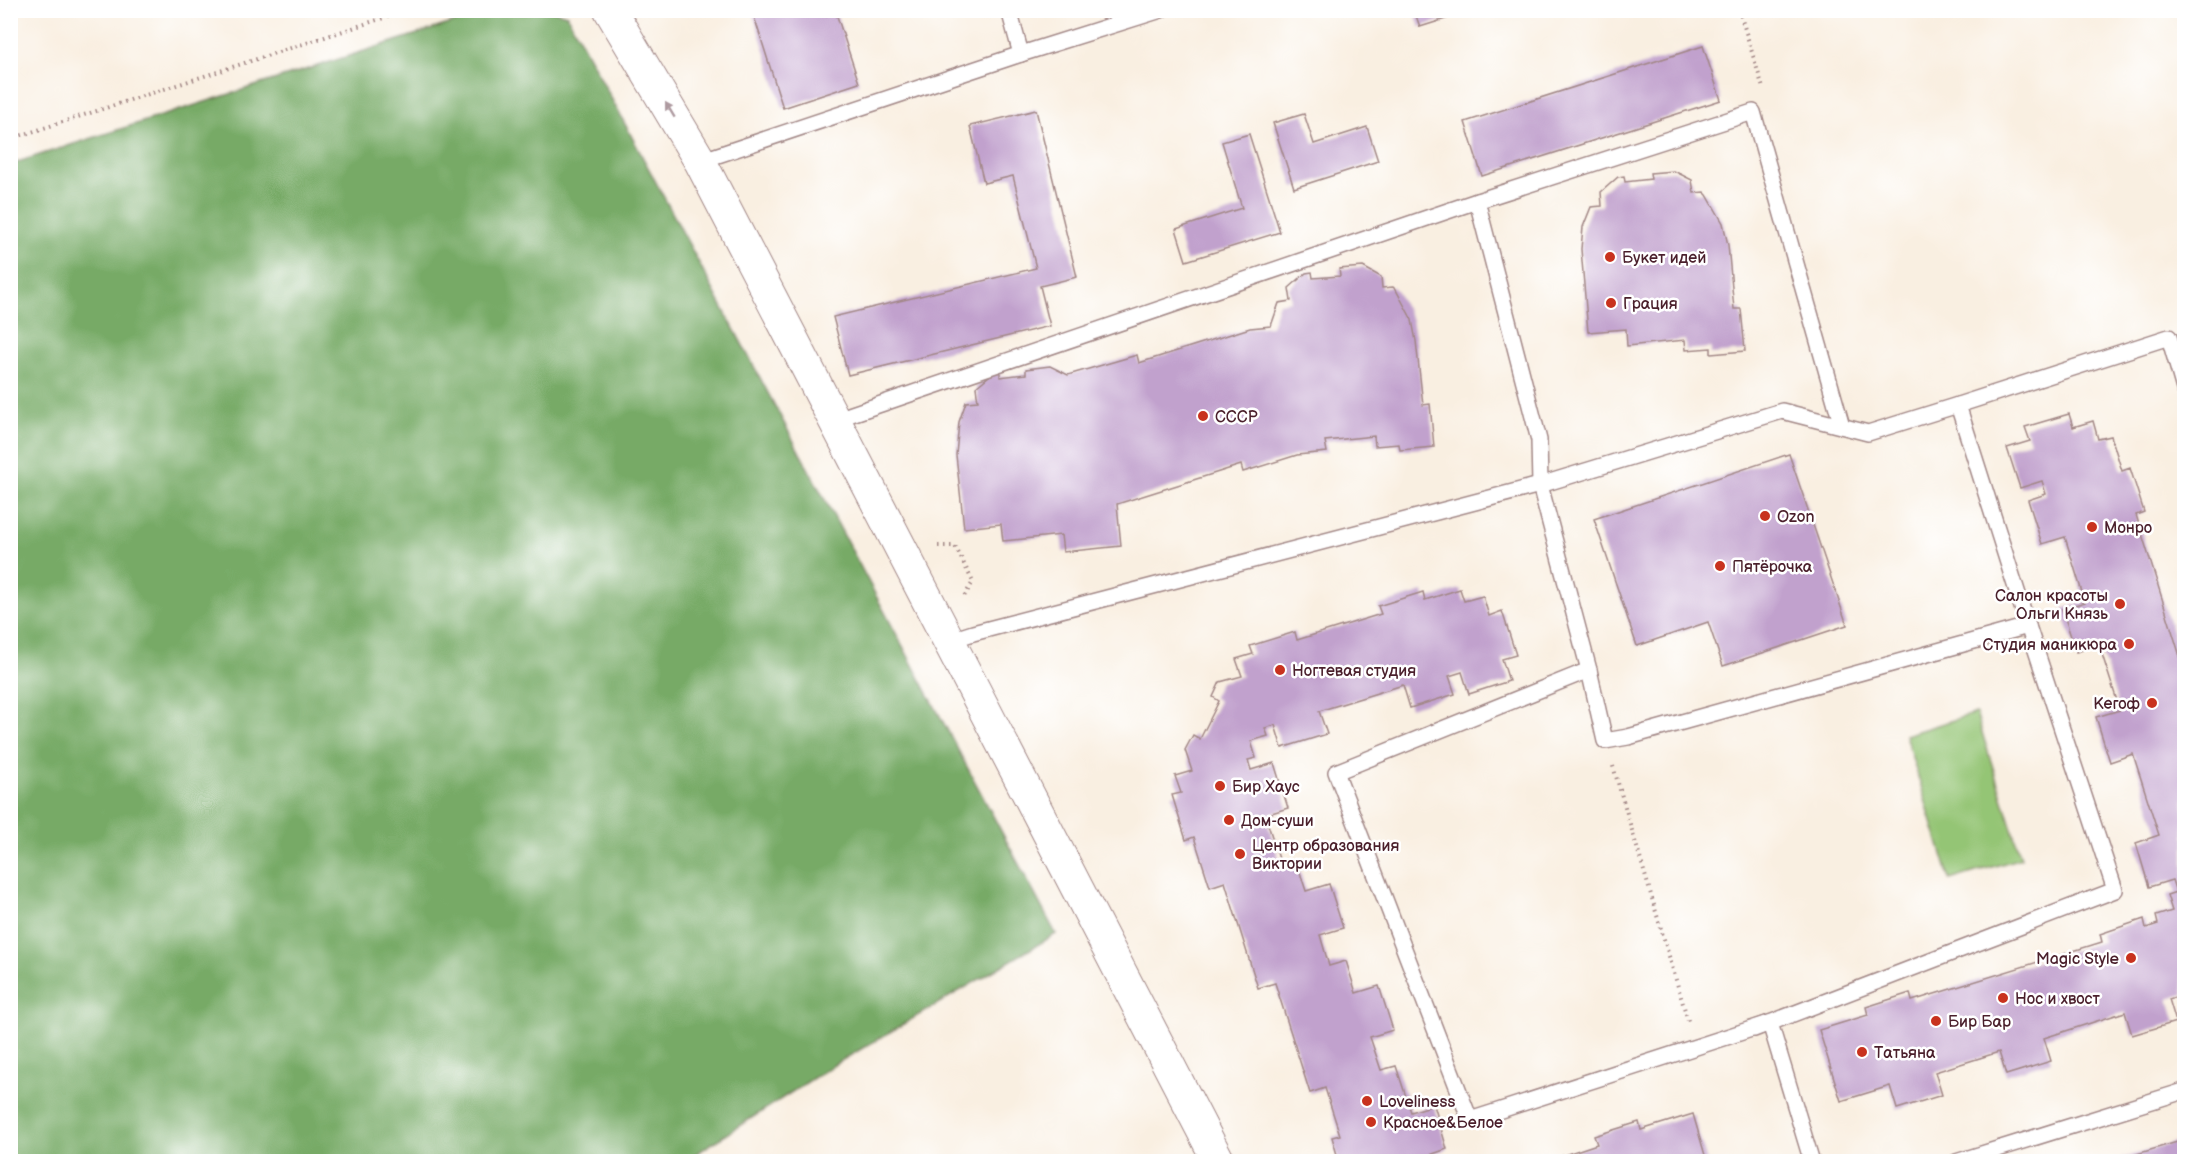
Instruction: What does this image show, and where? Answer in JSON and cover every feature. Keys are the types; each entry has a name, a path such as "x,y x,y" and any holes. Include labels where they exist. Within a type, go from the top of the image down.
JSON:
{"street":[{"path":"610,10 700,161 1219,1161"}],"lane":[{"path":"1009,10 1021,54"},
{"path":"700,161 1161,10"},
{"path":"834,420 1477,201 1753,112 1842,426"},
{"path":"1477,201 1539,440 1540,485 1589,670 1605,741 1628,737 2028,626"},
{"path":"948,642 973,633 1540,485 1782,411 1868,433 2169,338 2184,389"},
{"path":"1754,1029 2115,891 1958,405"},
{"path":"1589,670 1336,772 1470,1120 1770,1023 1812,1161"},
{"path":"1956,1161 2184,1090"}],"path":[{"path":"10,139 408,10"},
{"path":"1605,741 1696,1047"}],"green space":[{"path":"489,11 554,11 567,15 1056,934 829,1068 685,1161 11,1161 11,164"},
{"path":"1976,713 2021,858 1950,880 1905,735"}],"building":[{"path":"752,10 823,10 825,16 836,13 859,83 783,108"},
{"path":"1414,10 1471,10 1471,11 1420,27"},
{"path":"1703,46 1721,100 1482,176 1465,122"},
{"path":"1036,110 1077,277 1040,286 1050,326 848,375 833,317 1036,268 1013,176 984,183 970,126"},
{"path":"1304,114 1314,144 1367,127 1378,161 1294,188 1273,123"},
{"path":"1249,134 1280,232 1186,261 1176,229 1242,208 1222,142"},
{"path":"1674,171 1692,180 1694,193 1704,192 1707,195 1723,223 1728,245 1734,309 1741,309 1745,351 1711,354 1711,348 1686,350 1685,340 1627,346 1626,329 1588,332 1581,249 1583,227 1591,207 1602,206 1601,192 1618,177 1624,176 1625,182 1651,179 1650,173"},
{"path":"1363,267 1381,277 1382,288 1393,287 1396,290 1412,320 1423,405 1430,404 1434,447 1400,450 1399,444 1375,446 1374,436 1325,441 1327,452 1297,455 1243,472 1241,465 1117,504 1121,546 1063,552 1061,535 1003,541 1001,524 964,528 956,455 959,422 966,402 978,401 976,387 994,372 1000,371 1000,377 1026,374 1026,369 1050,366 1068,375 1137,355 1139,363 1250,328 1271,326 1279,303 1291,301 1289,288 1306,273 1312,272 1313,278 1340,276 1339,269"},
{"path":"2069,414 2073,427 2093,421 2098,439 2111,436 2122,471 2130,468 2144,512 2136,515 2184,669 2184,976 2182,977 2184,994 2169,999 2176,1022 2132,1035 2125,1012 2044,1038 2051,1061 2006,1075 1999,1052 1935,1072 1942,1095 1897,1109 1890,1086 1841,1101 1819,1030 1868,1015 1866,1007 1910,993 1912,1001 2102,942 2100,934 2144,919 2146,928 2158,924 2156,916 2172,911 2167,895 2176,892 2172,880 2149,887 2136,843 2159,835 2133,754 2110,762 2096,717 2120,710 2099,645 2076,652 2062,609 2085,602 2065,537 2042,544 2028,500 2046,494 2042,481 2020,488 2007,448 2030,441 2025,427"},
{"path":"1789,454 1847,625 1723,666 1708,622 1637,646 1594,519"},
{"path":"1460,589 1464,601 1483,596 1489,616 1502,611 1516,655 1502,659 1509,681 1469,694 1462,672 1449,676 1455,694 1410,708 1403,685 1319,711 1327,734 1282,748 1275,725 1265,728 1268,736 1251,741 1256,758 1248,760 1251,770 1274,763 1288,808 1265,815 1281,865 1296,860 1306,891 1329,884 1343,928 1320,935 1329,966 1346,961 1356,993 1379,986 1393,1030 1370,1037 1381,1070 1396,1066 1411,1112 1434,1105 1447,1149 1424,1157 1426,1162 1339,1162 1332,1137 1340,1135 1325,1088 1310,1093 1275,983 1258,988 1225,882 1210,887 1194,837 1186,840 1172,795 1181,793 1175,776 1192,771 1185,750 1193,735 1200,739 1219,701 1213,697 1220,682 1242,676 1236,659 1253,654 1250,646 1295,632 1297,640 1381,614 1378,606 1423,592 1425,600"},
{"path":"1693,1114 1707,1162 1543,1162 1597,1144 1594,1136 1639,1122 1641,1130"},
{"path":"2184,1140 2184,1162 2113,1162 2113,1161"}],"place":[{"name":"Букет идей","path":"1610,257"},
{"name":"Грация","path":"1611,303"},
{"name":"СССР","path":"1203,416"},
{"name":"Ozon","path":"1765,516"},
{"name":"Монро","path":"2092,527"},
{"name":"Пятёрочка","path":"1720,566"},
{"name":"Салон красоты Ольги Князь","path":"2120,604"},
{"name":"Студия маникюра","path":"2129,644"},
{"name":"Ногтевая студия","path":"1280,670"},
{"name":"Кегоф","path":"2152,703"},
{"name":"Бир Хаус","path":"1220,786"},
{"name":"Дом-суши","path":"1229,820"},
{"name":"Центр образования Виктории","path":"1240,854"},
{"name":"Magic Style","path":"2131,958"},
{"name":"Нос и хвост","path":"2003,998"},
{"name":"Бир Бар","path":"1936,1021"},
{"name":"Татьяна","path":"1862,1052"},
{"name":"Loveliness","path":"1367,1101"},
{"name":"Красное&Белое","path":"1371,1122"}]}
